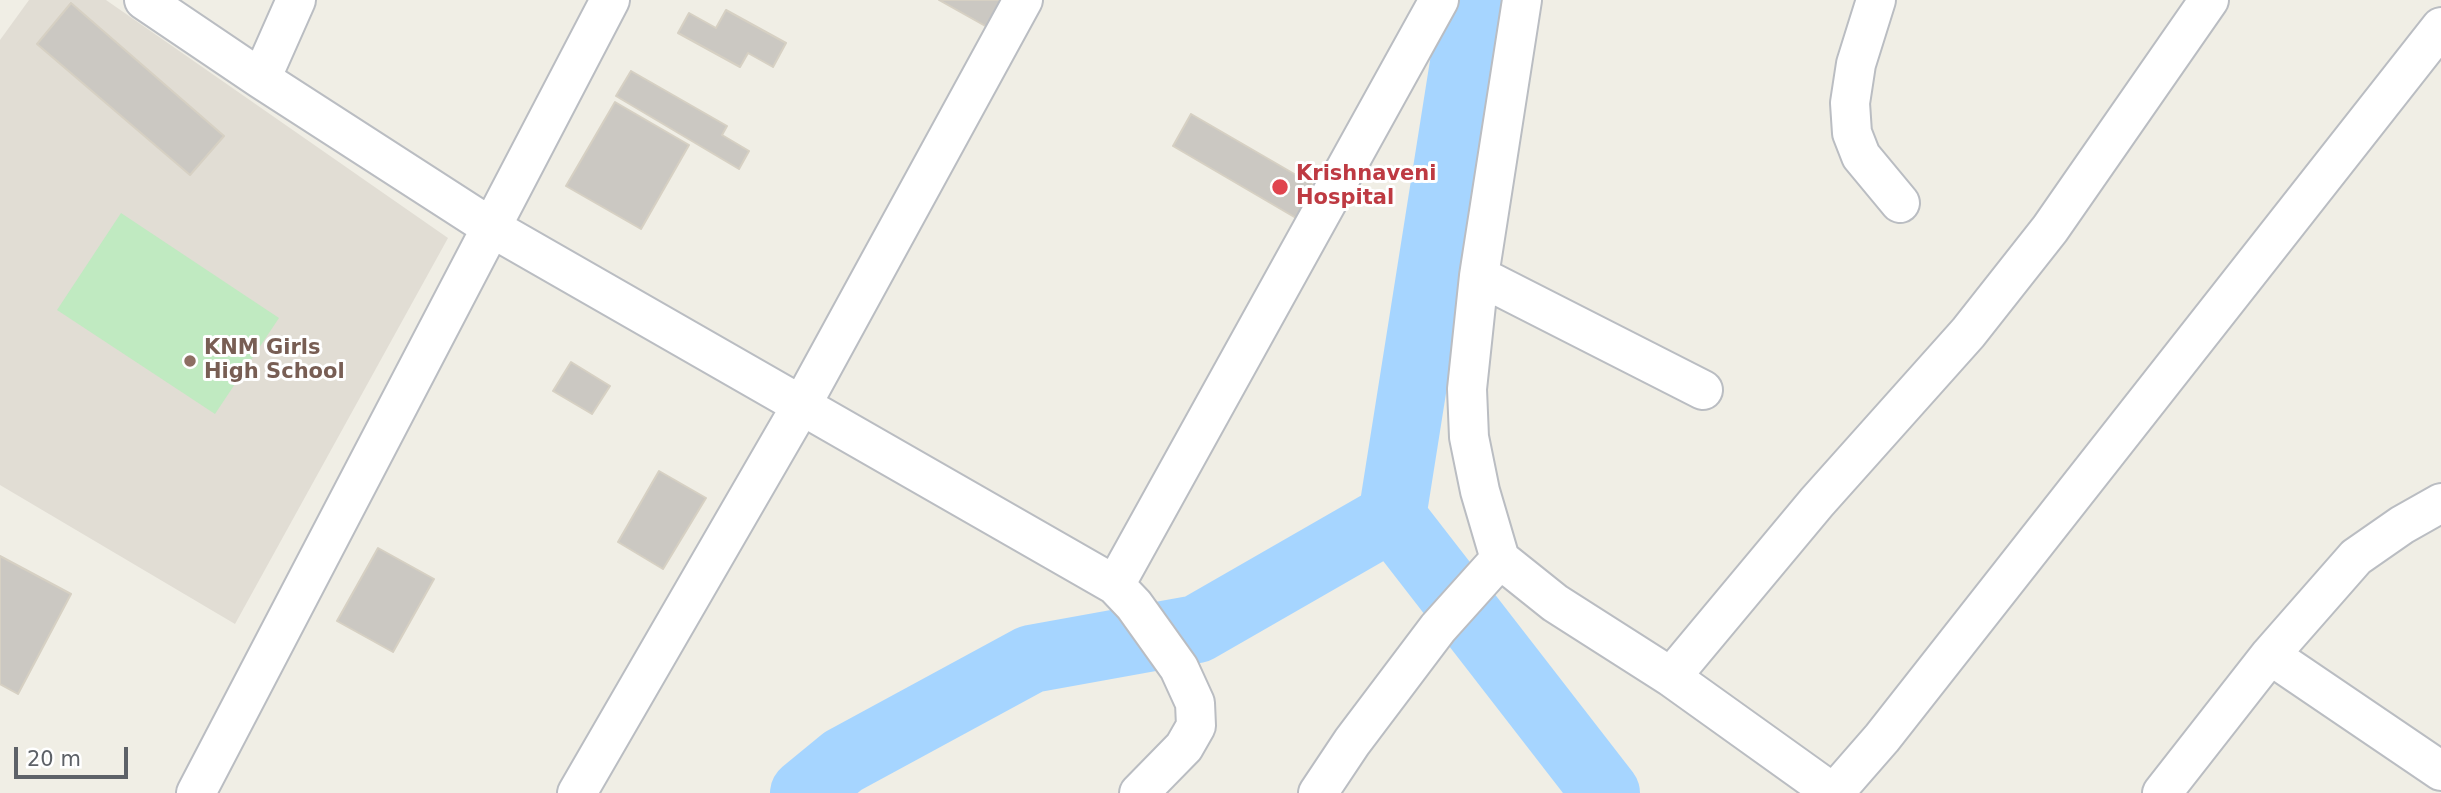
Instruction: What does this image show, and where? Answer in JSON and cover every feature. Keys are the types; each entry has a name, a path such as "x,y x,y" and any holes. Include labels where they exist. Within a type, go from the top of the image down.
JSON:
{"street":[{"path":"144,0 492,228 1125,595 1179,668 1195,703 1196,726 1184,747 1139,793"},
{"path":"261,79 296,0"},
{"path":"196,793 610,0"},
{"path":"577,793 801,407 1023,0"},
{"path":"1125,595 1439,0"},
{"path":"1522,0 1479,276 1467,389 1469,437 1493,566 1671,677 1833,793 1882,738 2434,35"},
{"path":"1876,0 1856,64 1850,103 1852,133 1861,156 1900,203"},
{"path":"1671,677 1817,502 1984,312 2050,229 2209,0"},
{"path":"1479,276 1703,390"},
{"path":"2162,793 2270,656 2356,557 2402,525 2439,508"},
{"path":"1318,793 1352,742 1451,613 1493,566"},
{"path":"2270,656 2441,771"}],"shaded area":[{"name":"KNM Girls High School","path":"29,0 106,0 448,238 235,624 0,485 0,40"}],"green space":[{"path":"121,213 279,318 215,414 57,310"}],"building":[{"path":"939,0 1014,0 996,32"},
{"path":"71,3 224,136 190,175 37,44"},
{"path":"726,10 786,43 773,67 748,53 740,67 678,33 689,13 716,28"},
{"path":"631,71 727,126 722,135 749,151 739,169 616,96"},
{"path":"615,102 689,145 641,229 566,186"},
{"path":"1191,114 1315,186 1296,218 1173,146"},
{"path":"571,362 610,386 592,414 553,391"},
{"path":"659,471 706,498 663,569 618,542"},
{"path":"378,548 434,579 393,652 337,621"},
{"path":"0,556 71,594 18,694 0,684"}],"waterway":[{"path":"1474,0 1392,517 1606,793"},
{"path":"804,793 843,761 1031,659 1197,629 1392,517"}],"place":[{"name":"Krishnaveni Hospital","path":"1280,187"},
{"name":"KNM Girls High School","path":"190,361"}]}
